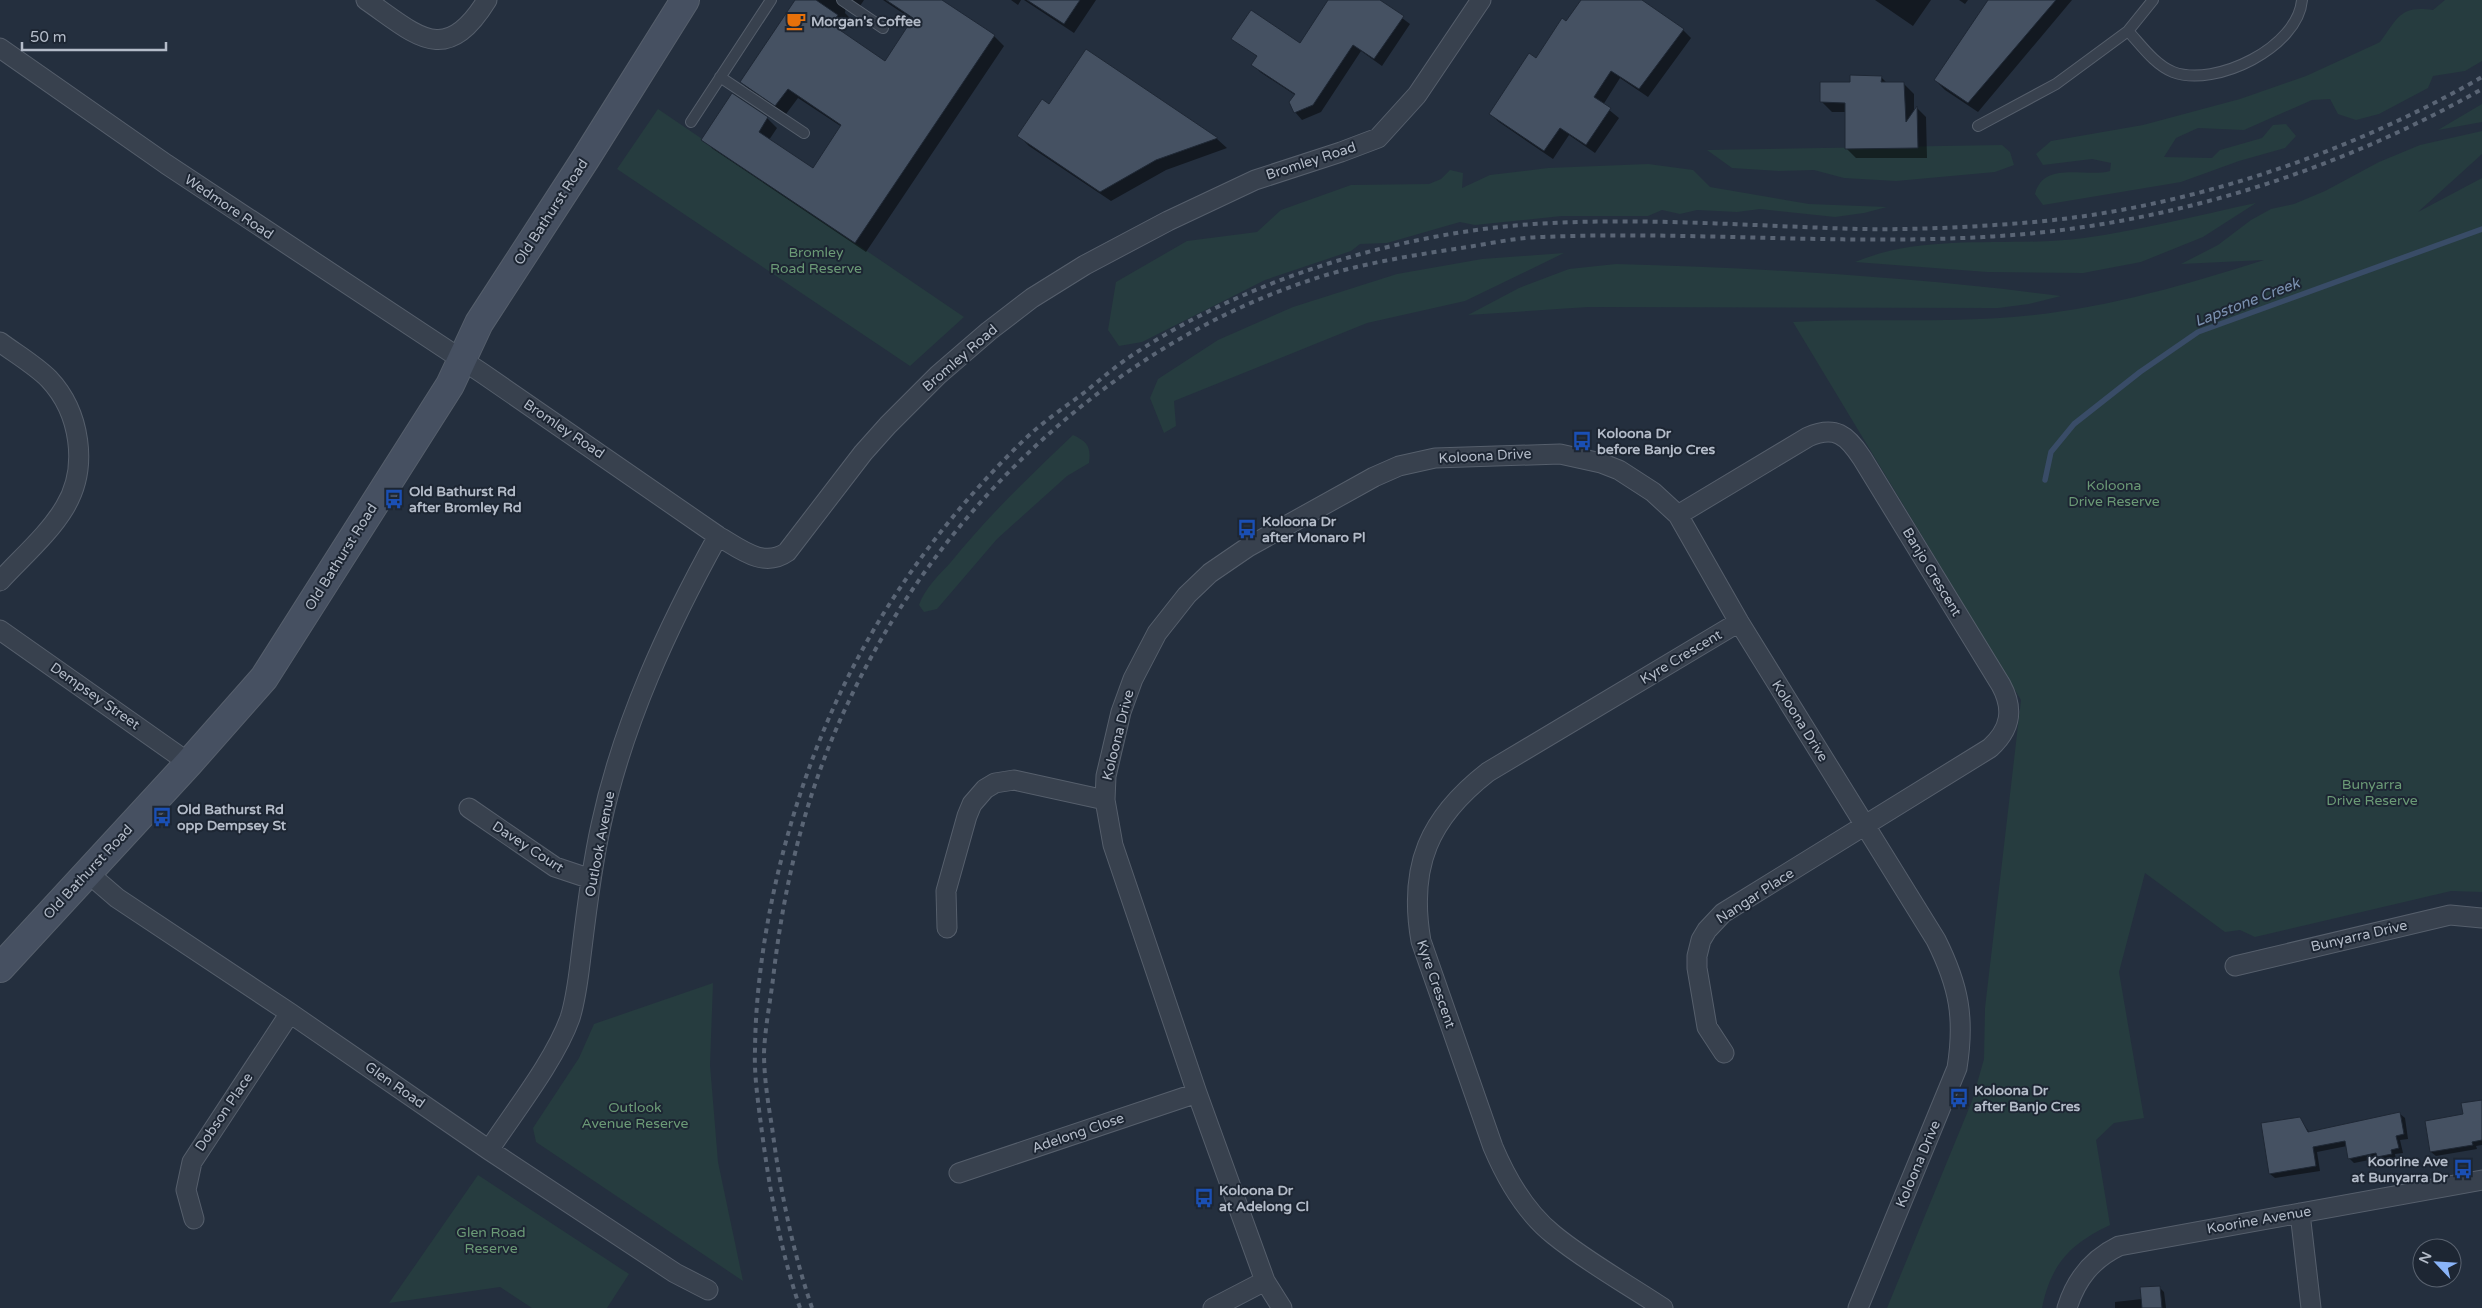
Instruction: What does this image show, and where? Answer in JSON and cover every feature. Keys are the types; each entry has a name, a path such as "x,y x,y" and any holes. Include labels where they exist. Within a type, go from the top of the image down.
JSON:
{"main road":[{"name":"Old Bathurst Road","path":"0,968 189,763 253,691 279,656 335,563 450,386 478,323 586,158 685,0"}],"street":[{"path":"366,0 412,32 439,41 450,39 467,28 487,0"},
{"name":"Bromley Road","path":"461,360 718,536 760,559 771,559 781,556 791,547 863,453 888,425 950,364 1032,298 1085,265 1168,221 1255,180 1378,138 1417,95 1481,0"},
{"name":"Wedmore Road","path":"0,48 262,230 461,360"},
{"path":"0,342 42,372 59,392 70,410 79,452 76,479 66,505 0,582"},
{"name":"Banjo Crescent","path":"1678,515 1808,437 1824,431 1839,434 1854,446 1862,458 2001,685 2010,705 2008,722 1997,742 1865,827"},
{"name":"Koloona Drive","path":"1282,1308 1265,1281 1197,1093 1113,844 1105,800 1108,763 1121,712 1133,679 1157,633 1187,595 1210,573 1248,547 1386,471 1418,461 1455,456 1551,454 1580,457 1620,470 1653,492 1678,515 1739,622 1946,960 1960,1002 1962,1025 1957,1068 1858,1308"},
{"name":"Outlook Avenue","path":"489,1150 552,1053 570,1018 575,995 591,879 607,801 634,715 675,618 718,536"},
{"name":"Kyre Crescent","path":"1663,1308 1554,1235 1526,1205 1506,1176 1493,1147 1421,941 1416,916 1418,890 1421,866 1439,820 1463,791 1488,772 1739,622"},
{"name":"Dempsey Street","path":"0,630 189,763"},
{"path":"947,928 946,891 972,804 985,789 995,783 1014,780 1105,800"},
{"name":"Davey Court","path":"469,808 555,867 591,879"},
{"name":"Nangar Place","path":"1724,1053 1707,1027 1696,968 1698,948 1707,930 1723,913 1865,827"},
{"name":"Glen Road","path":"88,872 117,898 290,1013 489,1150 675,1273 708,1290"},
{"name":"Bunyarra Drive","path":"2236,966 2450,914 2482,918"},
{"name":"Dobson Place","path":"194,1219 186,1190 192,1162 290,1013"},
{"name":"Adelong Close","path":"959,1173 1197,1093"},
{"name":"Koorine Avenue","path":"2067,1308 2072,1293 2086,1270 2105,1252 2119,1246 2482,1180"},
{"path":"2300,1213 2311,1308"},
{"path":"1213,1308 1265,1281"}],"lane":[{"path":"691,122 771,0"},
{"path":"842,0 883,28"},
{"path":"1978,126 2056,84 2128,31 2153,0"},
{"path":"2128,31 2158,63 2174,72 2194,76 2222,72 2258,56 2276,45 2291,29 2301,9 2302,0"},
{"path":"720,77 804,133"}],"green space":[{"path":"2445,0 2482,0 2482,61 2465,71 2433,76 2428,88 2379,114 2356,120 2338,114 2330,99 2312,100 2244,130 2198,128 2176,138 2164,157 2212,158 2220,150 2262,138 2273,125 2286,124 2296,136 2285,148 2239,161 2181,182 2043,205 2035,194 2040,184 2047,177 2056,174 2110,171 2111,163 2092,159 2043,165 2036,154 2051,141 2143,125 2240,99 2306,76 2380,42 2396,20 2406,12 2422,9 2433,10"},
{"path":"2482,104 2482,122 2438,130"},
{"name":"Bromley Road Reserve","path":"658,109 964,317 910,366 617,169"},
{"name":"Koloona Drive Reserve","path":"2482,131 2482,154 2418,212 2482,178 2482,892 2451,891 2255,937 2240,930 2225,932 2145,873 2119,972 2144,1118 2114,1123 2096,1140 2110,1225 2084,1240 2064,1257 2051,1279 2042,1308 1887,1308 1972,1101 1984,1059 1985,1008 2021,700 1793,322 1959,320 2013,317 2077,309 2171,288 2264,260 2181,264 2218,245 2251,220 2271,209 2294,204 2325,191 2379,162 2420,145"},
{"path":"2002,145 2010,152 2014,165 1995,172 1896,181 1844,178 1814,170 1779,171 1732,168 1707,150"},
{"path":"1648,164 1693,170 1710,187 1809,204 1887,207 1864,213 1835,217 1760,209 1737,212 1697,210 1680,214 1662,210 1648,216 1562,216 1475,225 1460,222 1387,243 1360,244 1351,251 1265,280 1142,342 1119,346 1108,330 1116,282 1187,241 1257,232 1281,210 1351,185 1429,184 1441,179 1450,170 1463,173 1462,188 1490,175 1548,168"},
{"path":"2256,203 2203,237 2141,262 2083,273 1987,272 1855,262 1882,253 1911,247 1968,242 2056,241 2106,235"},
{"path":"1564,253 1465,301 1367,323 1174,401 1176,426 1164,433 1150,398 1158,379 1218,340 1293,307 1397,274 1482,259"},
{"path":"1616,264 1839,274 2061,296 2029,304 1998,308 1588,307 1468,315 1519,288 1569,269"},
{"path":"1073,435 1082,440 1089,449 1089,463 1067,476 997,539 937,609 924,612 919,605 933,582 995,512"},
{"name":"Outlook Avenue Reserve","path":"713,983 710,1065 718,1162 743,1281 536,1142 533,1128 579,1058 594,1024"},
{"name":"Glen Road Reserve","path":"478,1175 629,1274 607,1308 532,1308 500,1287 389,1303"}],"building":[{"path":"795,0 816,0 838,15 831,24 885,61 913,18 886,0 942,0 995,35 855,243 701,140 732,93 768,117 759,132 813,168 841,125 788,89 775,106 740,82"},
{"path":"1027,0 1080,0 1064,24"},
{"path":"1328,0 1380,0 1404,16 1374,59 1353,45 1313,105 1294,113 1289,102 1295,94 1251,65 1257,56 1231,39 1251,10 1300,43"},
{"path":"1581,0 1642,0 1684,29 1639,89 1611,71 1594,97 1611,108 1586,145 1560,128 1544,151 1489,114 1529,53 1536,58 1562,18 1566,21"},
{"path":"1988,0 2056,0 1968,103 1934,80"},
{"path":"1086,49 1218,138 1156,160 1100,192 1017,136 1042,99 1049,104"},
{"path":"1850,75 1882,76 1881,82 1904,82 1906,122 1917,106 1918,148 1845,149 1845,103 1820,102 1820,82 1850,82"},
{"path":"2482,1100 2482,1140 2472,1142 2473,1145 2430,1152 2425,1121 2463,1114 2461,1103"},
{"path":"2400,1112 2404,1134 2396,1136 2399,1148 2391,1150 2392,1154 2377,1157 2376,1153 2348,1159 2345,1141 2313,1147 2316,1166 2269,1174 2261,1123 2300,1117 2308,1132"},
{"path":"2160,1286 2162,1308 2142,1308 2140,1287"}],"waterway":[{"name":"Lapstone Creek","path":"2045,480 2051,452 2074,424 2140,372 2198,332 2482,229"}],"railway":[{"path":"800,1308 781,1241 772,1195 764,1148 755,1059 761,965 768,921 777,877 801,791 832,711 850,673 892,600 941,532 996,468 1026,438 1121,363 1178,327 1225,303 1275,282 1326,264 1378,249 1483,229 1575,222 1615,221 1903,229 2012,224 2092,215 2150,204 2266,173 2322,153 2377,130 2431,105 2482,77"},
{"path":"812,1308 798,1264 783,1196 768,1099 764,1053 766,1025 783,908 808,805 832,738 847,705 886,632 932,562 985,497 1045,438 1110,384 1180,339 1255,301 1333,273 1378,262 1508,240 1541,237 1603,235 1913,239 2036,233 2094,225 2152,215 2210,201 2266,184 2377,142 2430,117 2482,89"}],"place":[{"name":"Morgan's Coffee","path":"796,21"},
{"name":"Koloona Dr before Banjo Cres","path":"1582,441"},
{"name":"Old Bathurst Rd after Bromley Rd","path":"394,499"},
{"name":"Koloona Dr after Monaro Pl","path":"1247,529"},
{"name":"Old Bathurst Rd opp Dempsey St","path":"162,817"},
{"name":"Koloona Dr after Banjo Cres","path":"1959,1098"},
{"name":"Koorine Ave at Bunyarra Dr","path":"2463,1169"},
{"name":"Koloona Dr at Adelong Cl","path":"1204,1198"}],"park label":[{"name":"Bunyarra Drive Reserve","path":"2372,792"}]}
